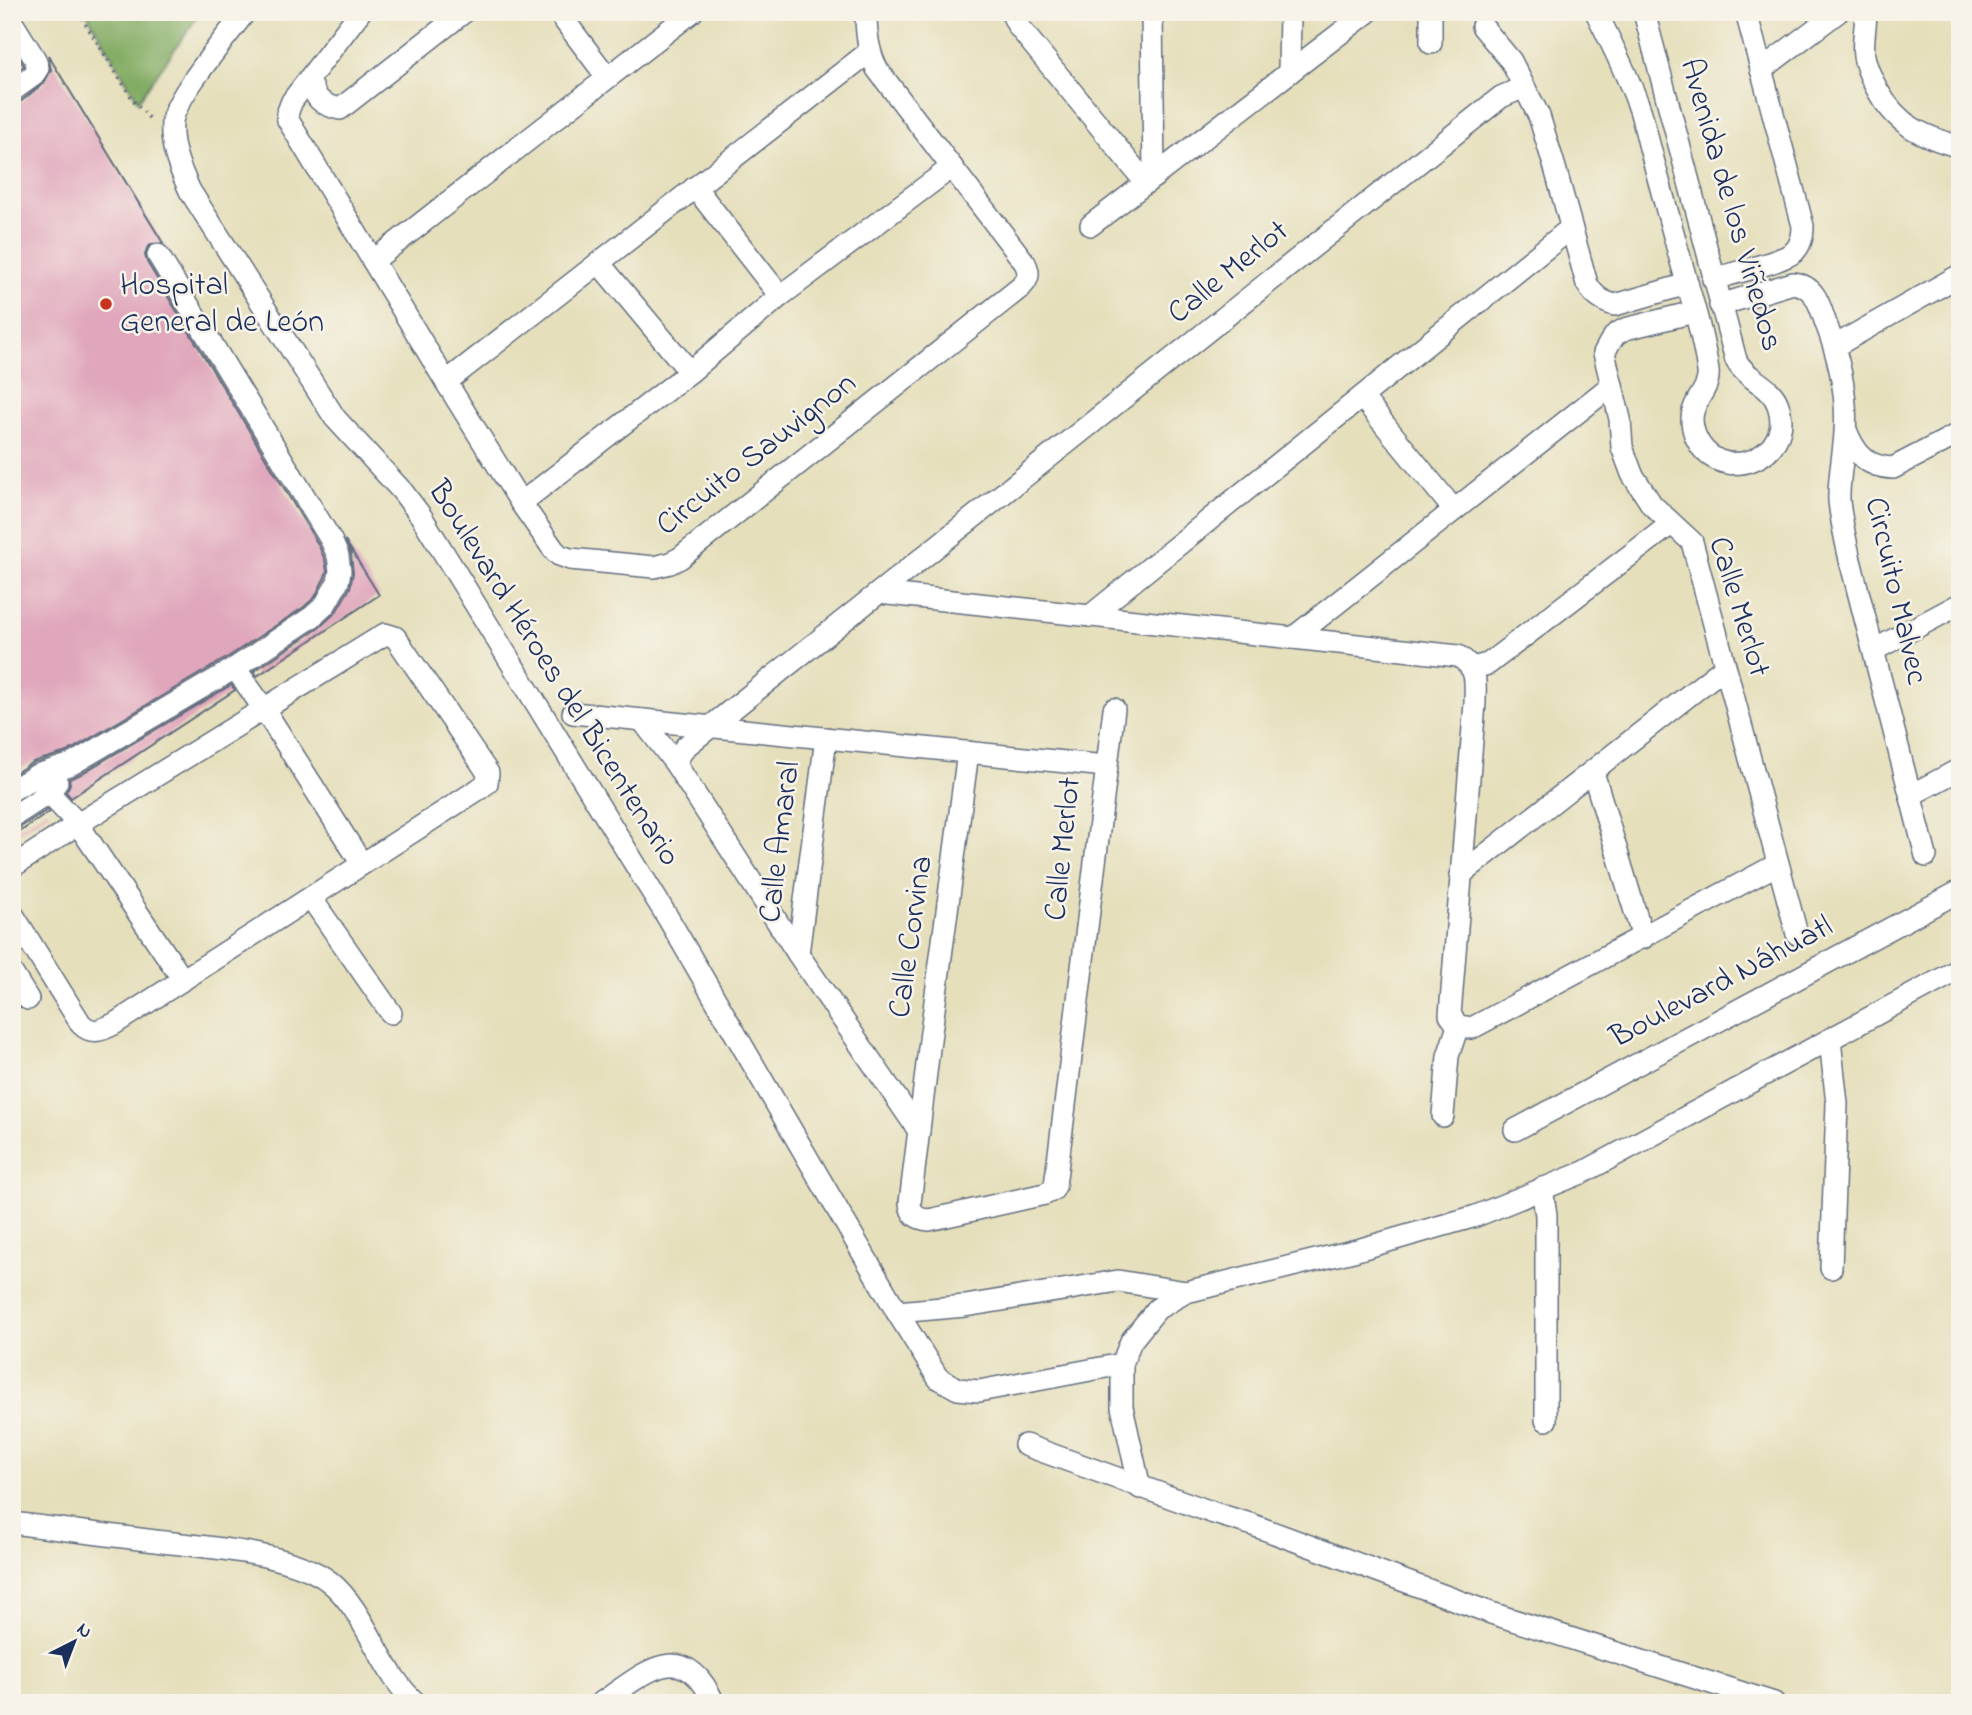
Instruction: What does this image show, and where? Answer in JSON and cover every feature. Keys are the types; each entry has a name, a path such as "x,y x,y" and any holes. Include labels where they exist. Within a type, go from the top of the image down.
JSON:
{"street":[{"name":"Boulevard Héroes del Bicentenario","path":"245,12 194,80 172,120 177,162 190,191 335,418 402,491 421,516 668,918 938,1378 958,1389 979,1391 1122,1364"},
{"name":"Circuito Sauvignon","path":"360,12 288,107 288,120 446,382 554,550 565,558 654,567 670,564 680,558 1026,282 1029,275 1025,262 877,69 869,52 866,12"},
{"path":"309,79 315,96 326,105 340,109 464,12"},
{"path":"558,12 607,77"},
{"path":"373,261 692,12"},
{"path":"1011,12 1018,26 1150,180"},
{"path":"1150,180 1152,12"},
{"path":"1289,73 1290,12"},
{"path":"1091,225 1368,12"},
{"path":"1431,12 1431,43"},
{"name":"Avenida de los Viñedos","path":"1596,12 1623,66 1639,107 1695,312 1709,373 1708,384 1693,409 1694,432 1698,442 1715,459 1726,463 1749,463 1760,458 1776,441 1781,419 1774,397 1741,370 1736,360 1644,12"},
{"path":"1713,279 1788,256 1799,246 1803,236 1803,226 1746,12"},
{"path":"1760,70 1838,12"},
{"path":"1866,12 1864,55 1872,81 1885,104 1912,130 1960,147"},
{"path":"12,22 37,68 29,80 12,91"},
{"path":"1482,26 1511,61 1545,133 1587,285 1598,299 1615,305 1687,284"},
{"path":"446,382 869,52"},
{"name":"Calle Merlot","path":"710,727 1501,97 1524,87"},
{"path":"522,503 690,372 780,296 952,167"},
{"path":"695,187 780,296"},
{"path":"1090,616 1571,228"},
{"path":"12,790 37,775 72,764 235,668 299,627 326,605 338,582 338,556 331,540 158,255"},
{"path":"599,263 690,372"},
{"path":"1835,346 1960,275"},
{"name":"Circuito Malvec","path":"1720,305 1801,284 1816,296 1835,346 1844,392 1846,428 1839,500 1850,560 1926,856"},
{"name":"Calle Merlot","path":"1695,312 1625,329 1616,334 1605,353 1620,419 1622,447 1632,474 1652,505 1692,542 1797,934"},
{"path":"1293,638 1612,385"},
{"path":"1362,397 1454,510"},
{"path":"1846,428 1852,445 1860,455 1872,464 1893,468 1960,433"},
{"path":"1472,668 1488,664 1671,524"},
{"path":"921,559 918,573 923,598"},
{"path":"879,593 1458,656 1472,668 1475,678 1450,1015 1458,1026 1472,1028 1778,864"},
{"path":"1874,650 1960,604"},
{"path":"12,867 385,634 395,637 488,773 487,783 479,789 105,1029 87,1030 82,1024 12,913"},
{"path":"1460,875 1725,667"},
{"path":"235,668 362,864"},
{"name":"Calle Amaral","path":"760,688 755,707 762,732"},
{"path":"1106,766 1114,709"},
{"name":"Calle Merlot","path":"573,713 1106,766 1055,1185 1049,1193 929,1220 921,1220 915,1216"},
{"path":"642,720 675,764 798,954 919,1131"},
{"path":"675,764 685,747 710,727"},
{"name":"Calle Amaral","path":"798,954 826,738"},
{"name":"Calle Corvina","path":"915,1216 910,1203 968,752"},
{"path":"12,817 49,793 72,764"},
{"path":"1911,795 1960,769"},
{"path":"1593,772 1643,938"},
{"path":"37,775 49,793 78,824 183,980"},
{"name":"Boulevard Náhuatl","path":"1515,1130 1960,891"},
{"path":"311,898 391,1013"},
{"path":"1140,1488 1122,1407 1122,1364 1130,1341 1157,1309 1186,1292 1430,1231 1476,1216 1584,1171 1960,969"},
{"path":"12,973 29,999"},
{"path":"1443,1116 1448,1056 1458,1026"},
{"path":"1830,1040 1837,1104 1831,1268"},
{"path":"1542,1188 1546,1216 1546,1420"},
{"path":"898,1312 965,1306 1118,1281 1186,1292"},
{"path":"1025,1445 1491,1613 1774,1703"},
{"path":"12,1523 192,1545 296,1564 322,1577 338,1590 401,1687 416,1703"},
{"path":"601,1703 641,1676 667,1665 680,1665 695,1673 705,1684 713,1703"}],"path":[{"path":"78,12 135,103 173,143"}],"green space":[{"path":"86,12 201,12 138,101"}],"building":[{"path":"12,47 24,66 12,75"},
{"name":"Hospital General de León","path":"48,55 163,243 152,244 147,248 147,262 319,546 327,571 315,597 304,607 228,657 67,752 33,762 12,775 12,104 20,102 44,83 51,70"},
{"path":"345,540 379,595 257,676 254,671 319,628 336,612 350,588 353,573 351,554"},
{"path":"231,685 235,690 71,798 66,792 69,779"},
{"path":"47,810 49,812 12,837 12,830"}],"place":[{"name":"Hospital General de León","path":"106,304"}]}
